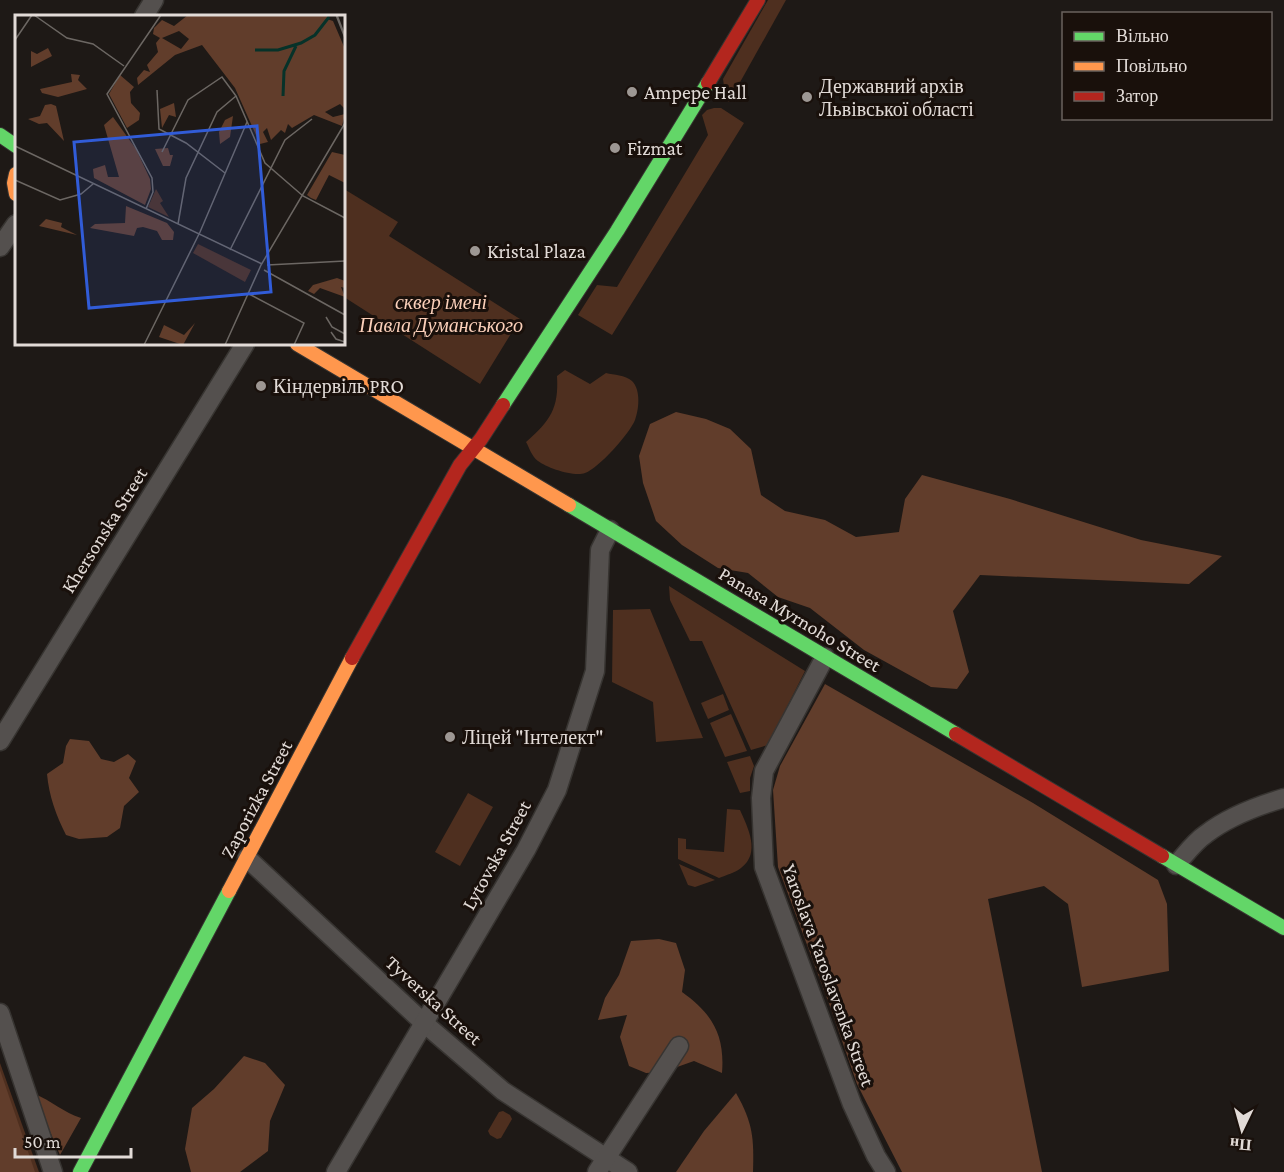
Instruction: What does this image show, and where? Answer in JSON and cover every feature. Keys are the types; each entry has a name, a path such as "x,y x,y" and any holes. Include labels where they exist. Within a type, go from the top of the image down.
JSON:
{"street":[{"name":"Zaporizka Street","path":"80,1172 369,626 460,465 482,439 617,231 758,0"},
{"path":"0,135 15,145"},
{"path":"0,188 15,193"},
{"path":"0,248 15,226"},
{"name":"Khersonska Street","path":"0,741 244,345"},
{"name":"Panasa Myrnoho Street","path":"299,345 1284,928"},
{"name":"Lytovska Street","path":"336,1172 526,850 557,790 595,671 600,550 610,530"},
{"name":"Yaroslava Yaroslavenka Street","path":"825,657 764,771 761,798 764,867 852,1104 886,1172"},
{"path":"1176,865 1205,834 1264,804 1284,798"},
{"name":"Tyverska Street","path":"247,858 425,1024 503,1091 602,1164 628,1172"},
{"path":"0,1013 53,1172"},
{"path":"602,1164 679,1046"}],"green space":[{"path":"768,0 786,0 729,102 726,100 723,79"},
{"path":"714,108 721,108 744,123 612,335 578,315 597,285 617,287 708,135 702,115"},
{"name":"сквер імені Павла Думанського","path":"345,190 398,222 389,236 520,319 480,384 345,298"},
{"path":"565,370 590,384 606,373 623,376 632,381 638,394 635,420 627,433 598,465 580,474 561,471 542,464 534,457 526,442 551,414 556,397 557,376"},
{"path":"669,586 805,671 768,745 751,750 702,641 690,641 670,600"},
{"path":"650,609 703,738 656,742 653,702 612,682 613,610"},
{"path":"723,694 729,710 708,719 701,703"},
{"path":"731,714 747,751 725,757 710,723"},
{"path":"750,756 754,766 750,778 750,791 740,793 727,762"},
{"path":"468,793 493,807 460,866 435,852"},
{"path":"727,809 740,810 746,825 752,848 747,862 736,871 719,878 678,859 678,838 686,839 686,849 724,852"},
{"path":"679,864 715,880 695,887 688,885"},
{"path":"0,1063 39,1172 0,1172"},
{"path":"503,1111 512,1119 501,1138 497,1139 488,1131 499,1112"}],"shaded area":[{"path":"676,412 706,419 730,429 751,449 761,495 785,511 825,520 856,537 899,532 905,499 922,475 1010,499 1141,540 1222,556 1189,584 980,575 953,611 969,672 957,689 931,687 864,650 810,608 778,597 748,573 718,568 682,545 656,521 643,483 639,456 650,424"},
{"path":"825,684 1033,803 1158,880 1167,904 1169,971 1082,987 1068,904 1044,886 988,899 1042,1172 902,1172 857,1084 778,867 773,790 780,766"},
{"path":"70,739 89,741 101,759 114,762 128,754 136,761 129,778 139,792 124,806 120,828 107,837 79,839 66,835 56,813 47,774 63,763 66,746"},
{"path":"659,939 676,943 685,970 682,992 702,1009 715,1027 721,1048 722,1073 694,1061 663,1072 646,1073 629,1066 620,1037 627,1015 598,1020 605,998 619,975 631,941"},
{"path":"244,1056 265,1063 285,1085 270,1121 268,1151 240,1172 191,1172 185,1149 192,1108 214,1089"},
{"path":"0,1070 35,1172 0,1172"},
{"path":"736,1093 746,1113 751,1131 753,1172 676,1172 704,1131"},
{"path":"34,1094 81,1118 60,1155"}],"traffic: fast":[{"path":"503,405 617,231 708,83"},
{"path":"0,135 15,145"},
{"path":"569,505 956,734"},
{"path":"1162,856 1284,928"},
{"path":"80,1172 229,891"}],"traffic: slow":[{"path":"15,178 15,188"},
{"path":"299,345 569,505"},
{"path":"229,891 352,658"}],"traffic: jam":[{"path":"708,83 758,0"},
{"path":"352,658 460,465 481,439 503,405"},
{"path":"956,734 1162,856"}],"place":[{"name":"Ampepe Hall","path":"632,92"},
{"name":"Державний архів Львівської області","path":"807,97"},
{"name":"Fizmat","path":"615,148"},
{"name":"Kristal Plaza","path":"475,251"},
{"name":"Кіндервіль PRO","path":"261,386"},
{"name":"Ліцей \"Інтелект\"","path":"450,737"}]}
